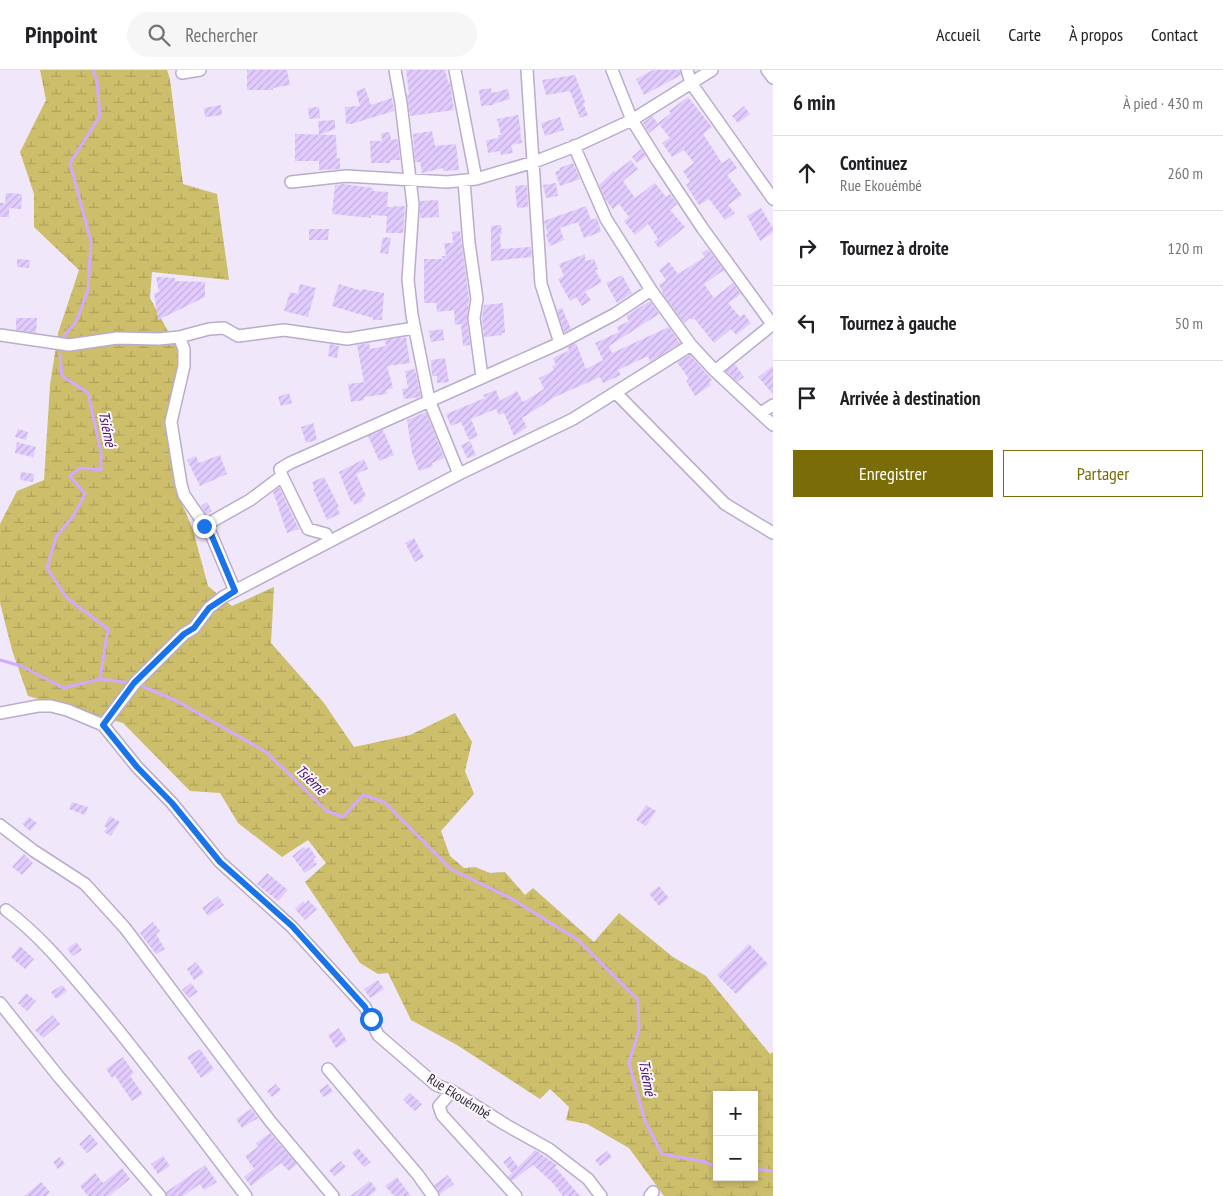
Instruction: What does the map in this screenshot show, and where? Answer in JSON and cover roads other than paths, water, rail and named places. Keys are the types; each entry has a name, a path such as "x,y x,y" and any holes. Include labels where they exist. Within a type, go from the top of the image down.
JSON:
{"street":[{"path":"182,73 200,70"},
{"path":"395,70 413,206 408,280 414,328 429,400 459,474"},
{"path":"455,70 476,179"},
{"path":"528,70 541,284 560,343"},
{"path":"612,70 632,120 702,229 772,324 715,371"},
{"path":"687,70 691,83 773,199"},
{"path":"291,182 346,176 411,181 464,181 476,179 534,162 632,120 712,70"},
{"path":"767,70 773,78"},
{"path":"574,146 606,220 651,290 691,345 715,371 773,424"},
{"path":"464,181 469,243 477,299 474,318 482,377"},
{"path":"329,542 326,534 308,529 280,469 429,400 560,343 615,314 651,290"},
{"path":"0,335 69,345 117,338 158,339 179,337 209,329 224,328 238,336 284,330 347,339 414,328"},
{"path":"179,337 184,349 184,366 171,422 181,484 184,495 211,534 235,591"},
{"path":"103,725 134,683 184,634 194,628 209,608 235,591 459,474 573,420 691,345"},
{"path":"616,393 725,504 773,533"},
{"path":"761,413 773,405"},
{"path":"204,526 250,500 282,476"},
{"name":"Rue Ekouémbé","path":"0,713 38,706 51,706 67,710 103,725 137,767 172,803 220,862 292,926 365,1007 378,1035 436,1085 452,1091 549,1149 588,1179 601,1196"},
{"path":"0,824 34,851 85,884 125,928 270,1121 333,1196"},
{"path":"6,910 33,931 72,975 124,1037 246,1196"},
{"path":"0,1003 59,1077 160,1196"},
{"path":"328,1069 418,1175 433,1196"},
{"path":"452,1091 439,1106 442,1115 516,1196"}],"waterway":[{"name":"Tsiémé","path":"63,337 76,322 88,290 91,242 70,163 100,116 97,81 93,70"},
{"name":"Tsiémé","path":"60,355 62,376 88,393 101,452 101,470 81,468 70,476 85,494 74,515 56,537 47,568 67,598 108,629 100,679 131,683"},
{"path":"0,660 21,666 64,688 100,679"},
{"name":"Tsiémé","path":"137,684 175,700 266,752 327,811 343,817 363,795 384,802 451,869 512,899 578,940 638,1000 639,1030 629,1063 645,1121 662,1154 706,1162 713,1166"},
{"name":"Tsiémé","path":"758,1169 773,1171"}]}
